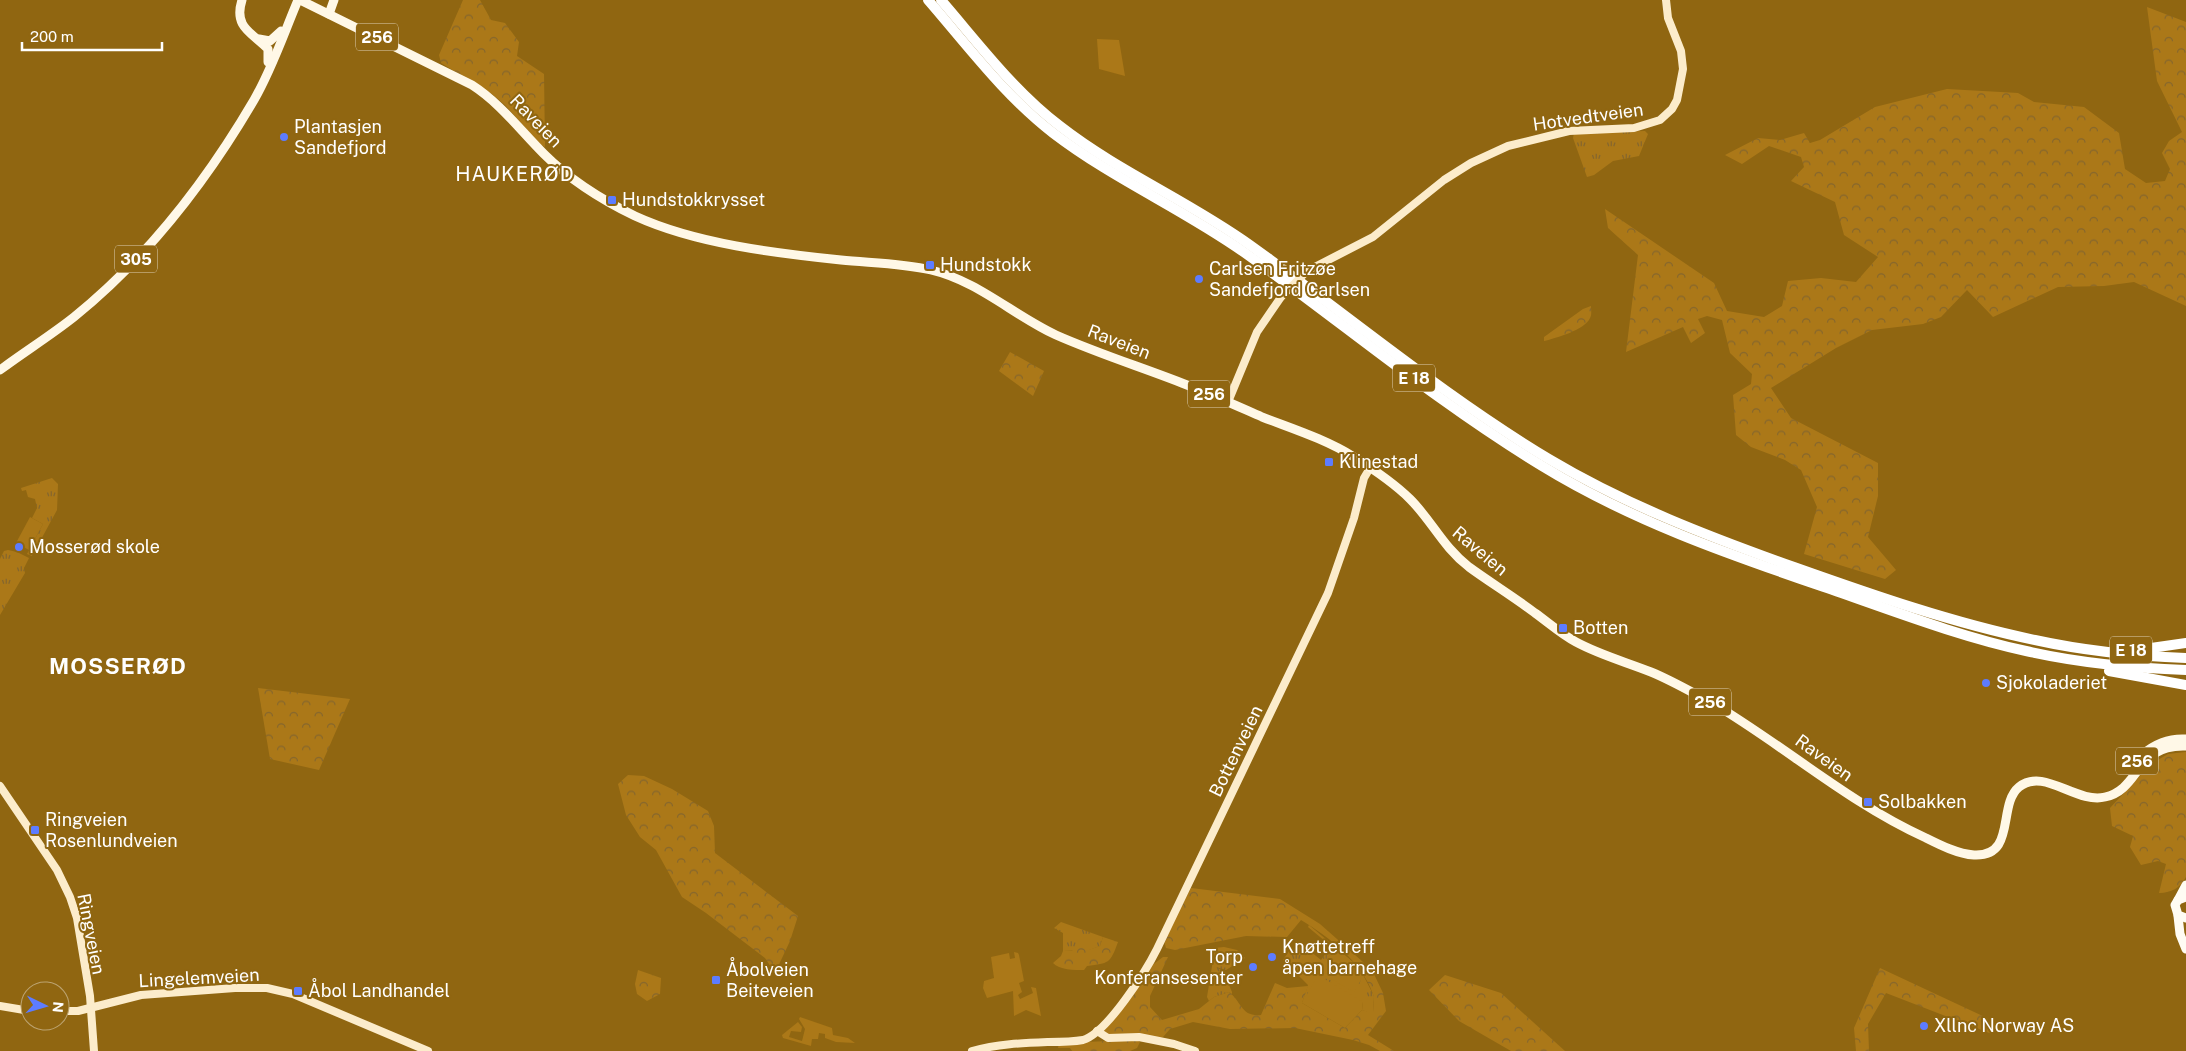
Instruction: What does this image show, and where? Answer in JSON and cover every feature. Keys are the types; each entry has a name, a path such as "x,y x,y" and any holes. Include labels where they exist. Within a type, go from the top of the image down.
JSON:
{"highway":[{"name":"E 18","path":"928,0 998,83 1027,112 1056,136 1085,156 1210,230 1449,404 1544,468 1630,513 1727,553 1944,629 2026,651 2103,664 2186,670"},
{"name":"E 18","path":"941,0 1012,83 1062,128 1090,147 1216,221 1478,412 1564,468 1613,494 1668,520 1842,584 1979,627 2076,648 2186,658"},
{"name":"E 18","path":"2076,648 2089,646 2145,649 2186,643"},
{"path":"2026,651 2035,657 2186,685"},
{"path":"2186,885 2182,899 2175,906 2182,917 2180,934 2186,949"},
{"path":"2186,928 2186,949"}],"main road":[{"path":"244,0 243,15 253,35 258,39 270,41 281,31"},
{"path":"244,0 240,11 243,25 252,37 268,49 268,62"},
{"name":"305","path":"238,125 268,62 293,0"},
{"name":"305","path":"2,368 74,317 120,276 188,199 254,100 299,0"},
{"name":"Raveien","path":"299,0 445,70 482,92 507,114 549,159 573,179 606,201 644,220 691,235 729,244 835,259 912,266 948,275 974,286 1058,336 1326,442 1370,468 1410,499 1444,544 1458,558 1563,634 1593,650 1665,678 1704,699 1775,742 1835,787 1872,810 1953,848 1972,855 1989,852 2001,840 2010,800 2014,792 2023,784 2034,781 2045,782 2080,796 2097,798"},
{"path":"325,12 328,0"},
{"path":"325,12 334,0"},
{"name":"Hotvedtveien","path":"1228,402 1254,339 1281,297 1307,272 1373,237 1444,180 1470,163 1508,146 1553,134 1581,130 1634,128 1660,120 1672,109 1677,100 1684,69 1682,51 1668,18 1666,0"},
{"name":"Bottenveien","path":"1097,1031 1136,985 1156,952 1328,593 1347,540 1364,478 1370,468"},
{"name":"256","path":"2097,798 2116,790 2143,755 2152,747 2171,739 2186,739"},
{"name":"256","path":"2097,798 2110,796 2117,792 2155,752 2170,746 2186,746"},
{"name":"Ringveien","path":"0,786 67,888 76,918 87,988 94,1051"},
{"name":"Lingelemveien","path":"70,1009 141,995 198,990 274,989 305,999 428,1051"},
{"path":"0,1006 20,1009"},
{"path":"972,1051 998,1045 1080,1040 1097,1031 1108,1038 1139,1037 1195,1051"}],"green space":[{"path":"463,0 480,0 491,20 505,23 519,42 517,56 544,74 545,147 492,94 441,63 439,55"},
{"path":"2147,7 2186,22 2186,306 2134,282 2104,286 2058,287 1993,317 1967,290 1941,317 1923,324 1872,330 1836,348 1771,388 1791,418 1878,463 1878,496 1868,537 1896,570 1885,579 1804,554 1817,507 1801,470 1785,460 1751,447 1736,435 1733,395 1751,384 1752,374 1730,353 1722,320 1707,316 1698,319 1705,333 1691,343 1683,327 1626,352 1638,255 1608,228 1605,209 1714,283 1727,311 1764,317 1782,306 1788,281 1821,278 1856,282 1878,257 1844,235 1835,202 1791,181 1804,167 1801,157 1769,146 1742,164 1725,155 1758,138 1780,140 1804,133 1810,143 1820,140 1875,107 1947,89 2018,93 2034,102 2084,107 2119,133 2125,169 2146,183 2165,181 2170,169 2162,153 2169,141 2182,132 2157,81"},
{"path":"1097,39 1119,40 1125,76 1099,69"},
{"path":"1645,131 1648,134 1639,156 1613,161 1594,175 1587,177 1573,138 1574,133"},
{"path":"1591,306 1591,317 1582,326 1570,333 1544,341 1544,337 1583,309"},
{"path":"1010,352 1044,371 1033,396 999,371"},
{"path":"52,478 58,484 57,510 32,556 27,554 43,524 32,518 37,508 35,499 28,497 26,490 22,491 21,488"},
{"path":"30,517 43,524 29,550 16,543"},
{"path":"8,550 29,558 24,568 25,573 0,615 0,559 4,551"},
{"path":"258,688 350,699 319,770 270,759"},
{"path":"2186,752 2186,877 2175,889 2159,893 2166,864 2158,861 2141,865 2130,847 2133,836 2112,826 2110,808 2151,764 2168,754"},
{"path":"628,775 644,776 672,789 708,811 714,826 715,853 798,916 790,941 775,973 765,958 682,897 656,850 640,837 626,815 618,784"},
{"path":"1191,888 1280,899 1320,924 1372,970 1383,993 1386,1011 1368,1035 1394,1051 1380,1051 1353,1040 1295,1028 1230,1029 1193,1022 1170,1029 1163,1037 1111,1039 1098,1031 1147,969 1163,957 1168,957 1150,996 1150,1007 1162,1020 1199,1009 1214,997 1229,992 1249,1014 1261,1015 1275,983 1287,988 1308,986 1302,1003 1345,1028 1362,1010 1373,1013 1373,994 1361,971 1333,942 1301,920 1287,937 1246,936 1175,950 1166,948 1164,941"},
{"path":"1061,922 1103,937 1100,946 1089,950 1063,951 1063,933 1054,928"},
{"path":"1309,925 1359,967 1374,996 1373,1014 1362,1010 1363,1002 1302,1003 1308,985 1283,960 1289,951 1293,952 1300,943 1321,960 1331,946 1308,927"},
{"path":"1103,937 1118,942 1113,955 1108,961 1087,966 1084,970 1063,968 1053,963 1061,956 1063,951 1072,951 1077,945 1088,950 1100,946"},
{"path":"1224,947 1237,950 1245,958 1226,970 1216,967 1223,971 1232,994 1229,992 1214,997 1209,1001 1207,997 1215,948"},
{"path":"1334,949 1351,964 1361,980 1354,992 1320,973 1320,968"},
{"path":"1014,952 1019,955 1024,981 1019,983 1022,992 1018,995 1020,999 1033,993 1031,987 1036,988 1041,1016 1026,1010 1014,1016 1013,991 987,998 983,988 984,981 994,978 991,957 1009,953 1010,959 1015,958"},
{"path":"1880,968 1987,1018 1992,1034 1886,993 1868,1024 1869,1051 1856,1051 1854,1028"},
{"path":"638,970 661,978 660,994 647,1001 637,994 635,984"},
{"path":"1318,975 1363,1002 1362,1010 1345,1028 1302,1003"},
{"path":"1445,975 1501,993 1565,1051 1511,1051 1459,1021 1429,990"},
{"path":"800,1017 832,1028 833,1035 848,1038 855,1043 836,1042 825,1038 825,1034 819,1033 818,1039 812,1039 811,1046 783,1038 782,1035 798,1022 802,1027 801,1032 791,1031 789,1037 802,1041 805,1029 799,1019"},
{"path":"1136,1040 1140,1042 1137,1048 1130,1051 1072,1051 1070,1048 1058,1048 1059,1043"}],"place":[{"name":"Plantasjen Sandefjord","path":"284,137"},
{"name":"Hundstokkrysset","path":"612,200"},
{"name":"Hundstokk","path":"930,265"},
{"name":"Carlsen Fritzøe Sandefjord Carlsen","path":"1199,279"},
{"name":"Klinestad","path":"1329,462"},
{"name":"Mosserød skole","path":"19,547"},
{"name":"Botten","path":"1563,628"},
{"name":"Sjokoladeriet","path":"1986,683"},
{"name":"Solbakken","path":"1868,802"},
{"name":"Ringveien Rosenlundveien","path":"35,830"},
{"name":"Knøttetreff åpen barnehage","path":"1272,957"},
{"name":"Torp Konferansesenter","path":"1253,967"},
{"name":"Åbolveien Beiteveien","path":"716,980"},
{"name":"Åbol Landhandel","path":"298,991"},
{"name":"Xllnc Norway AS","path":"1924,1026"}],"district":[{"name":"HAUKERØD","path":"515,174"},
{"name":"MOSSERØD","path":"118,666"}]}
